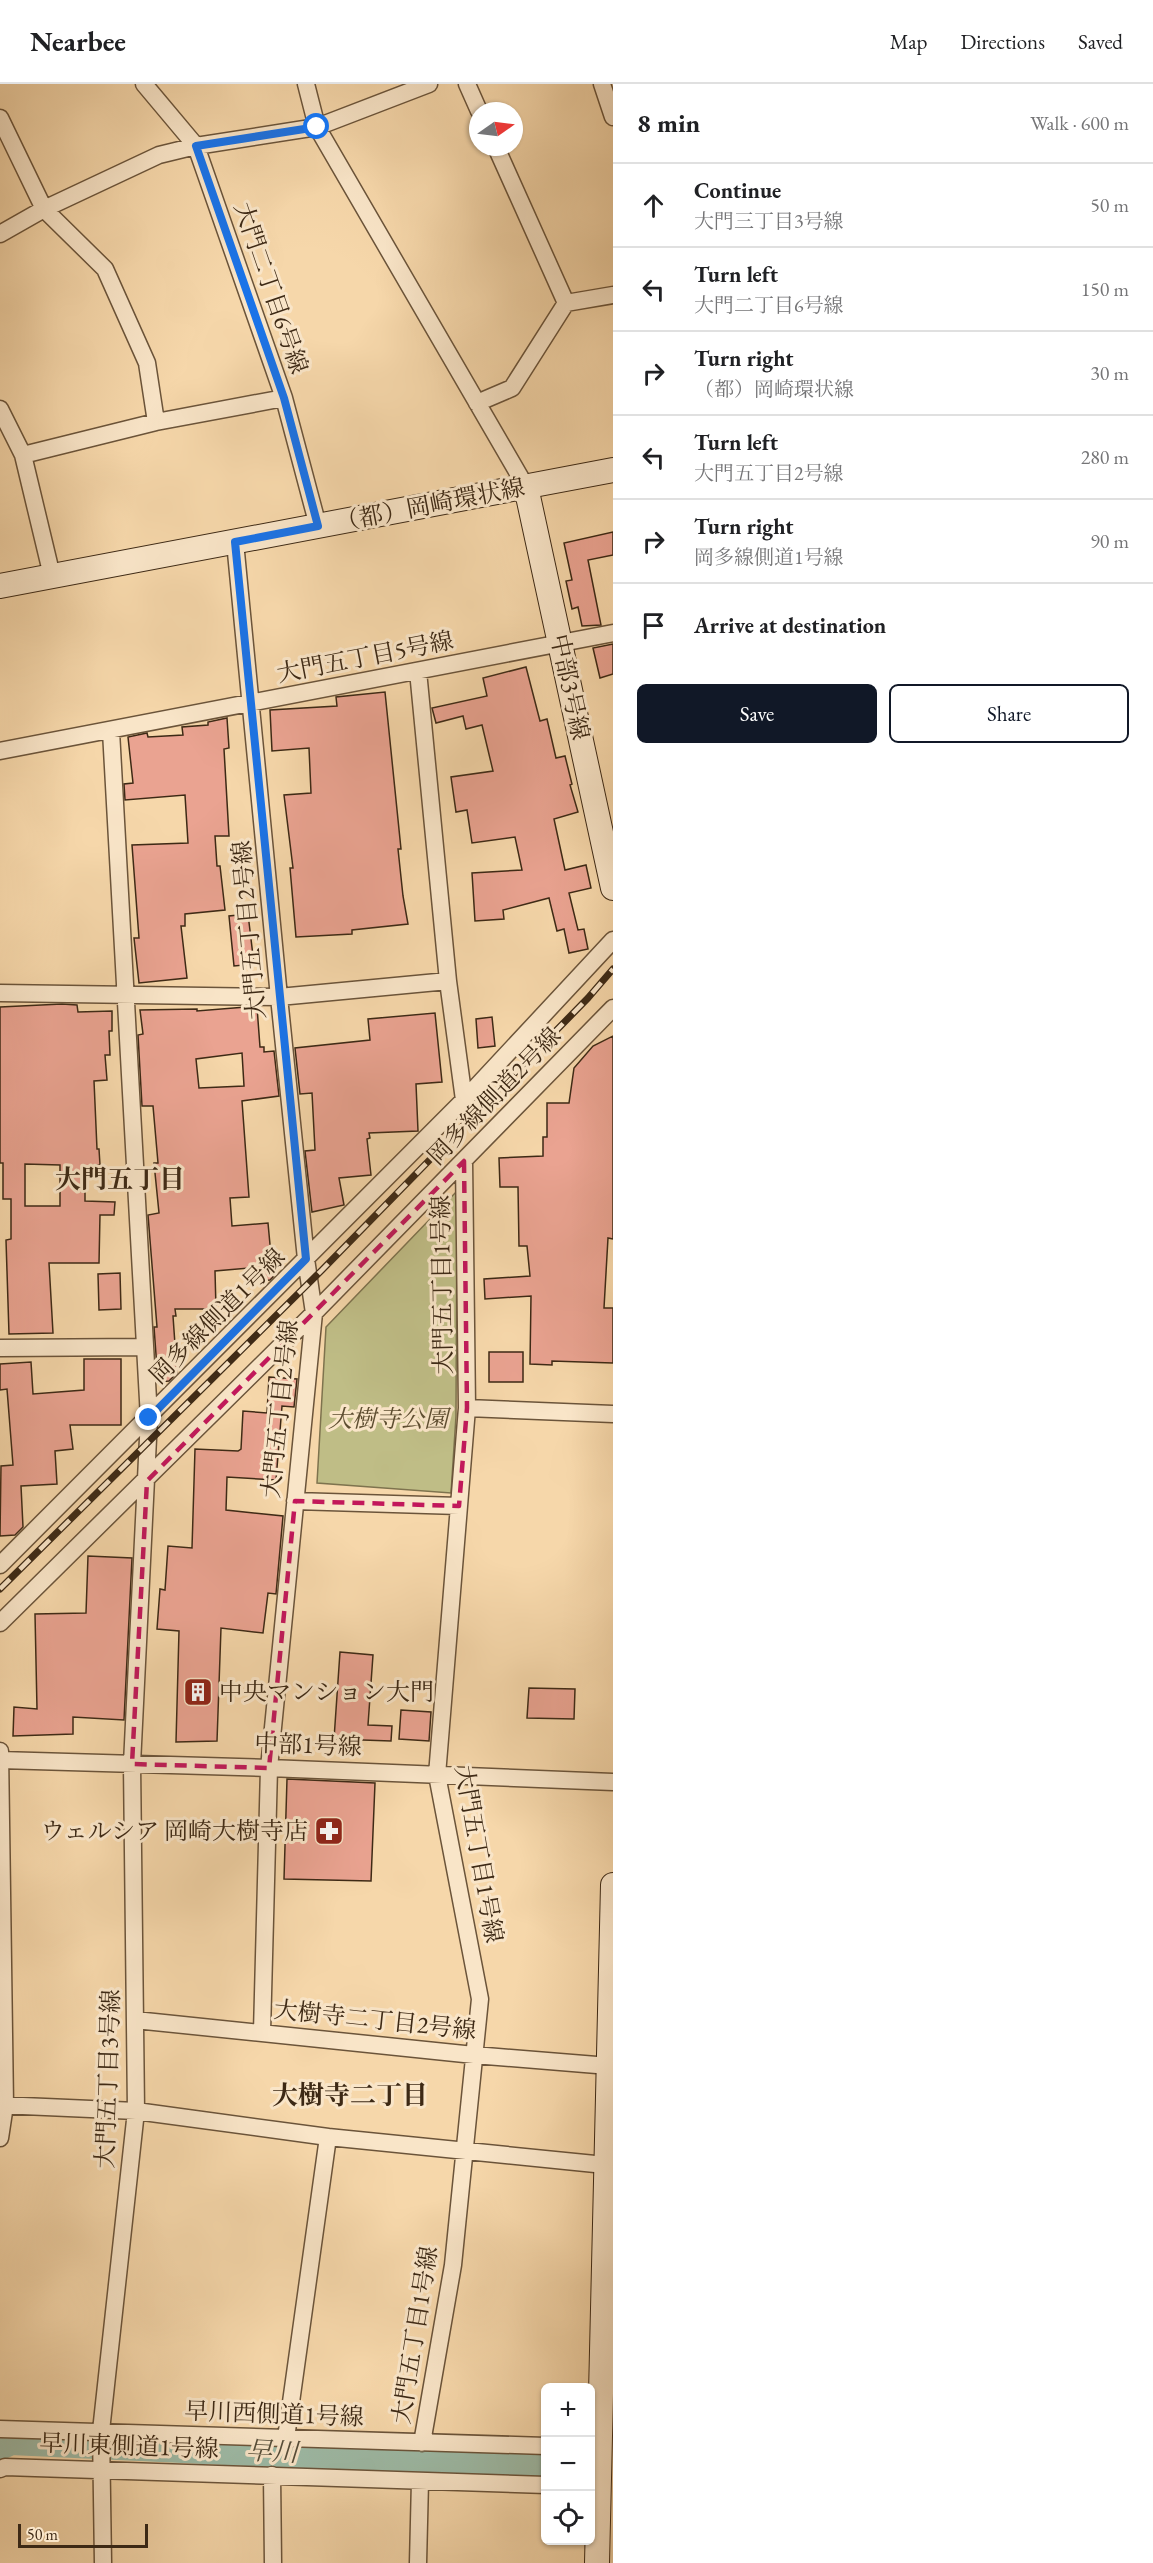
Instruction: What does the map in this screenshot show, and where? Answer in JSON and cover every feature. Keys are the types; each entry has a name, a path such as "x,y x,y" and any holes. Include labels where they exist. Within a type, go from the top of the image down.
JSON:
{"street":[{"name":"大門二丁目6号線","path":"144,84 196,146 284,398 318,526"},
{"path":"306,84 317,127 526,487"},
{"path":"0,234 44,208 159,155 196,146 317,127 429,84"},
{"path":"467,84 475,102"},
{"path":"602,84 613,117"},
{"path":"0,118 44,208 105,269 147,363 156,422"},
{"path":"500,156 566,303"},
{"path":"477,403 512,388 566,303 613,295"},
{"path":"23,455 156,422 284,398"},
{"path":"0,409 23,455 52,576"},
{"name":"（都）岡崎環状線","path":"0,586 613,470"},
{"name":"中部3号線","path":"526,487 613,888"},
{"name":"大門五丁目2号線","path":"235,542 279,997 306,1259 314,1313 269,1768 262,2032"},
{"name":"大門五丁目5号線","path":"0,751 613,633"},
{"path":"418,671 448,981 464,1100"},
{"name":"大門五丁目3号線","path":"102,2469 101,2432 136,2111 132,1764 149,1418 111,731"},
{"name":"岡多線側道1号線","path":"0,1565 464,1100 613,940"},
{"path":"0,993 279,997 448,981"},
{"name":"岡多線側道2号線","path":"0,1623 147,1481 613,1008"},
{"name":"大門五丁目1号線","path":"422,2443 453,2265 480,1999 437,1775 467,1408 464,1161"},
{"path":"0,1348 145,1347"},
{"path":"467,1408 613,1414"},
{"path":"295,1501 459,1506"},
{"path":"0,1751 3,2105 0,2138"},
{"name":"中部1号線","path":"0,1760 613,1782"},
{"path":"597,2563 601,2487 605,2165 609,2131 613,1885"},
{"name":"大樹寺二丁目2号線","path":"135,2020 474,2055 609,2066"},
{"path":"3,2105 136,2111 328,2137 605,2165"},
{"path":"286,2438 328,2137"},
{"name":"早川西側道1号線","path":"0,2428 541,2446"},
{"name":"早川東側道1号線","path":"0,2469 5,2467 102,2469 541,2485"},
{"path":"102,2469 103,2563"},
{"path":"272,2475 273,2563"},
{"path":"418,2563 420,2481"}],"highlighted area":[{"path":"464,1161 467,1408 459,1506 295,1501 269,1768 132,1764 147,1481"}],"green space":[{"name":"大樹寺公園","path":"457,1191 456,1416 451,1493 317,1483 326,1327"}],"building":[{"path":"613,532 613,555 588,560 601,625 582,626 578,607 572,609 566,581 572,580 564,543"},
{"path":"613,644 613,674 600,678 593,648"},
{"path":"526,667 540,721 547,719 556,758 565,756 578,812 554,819 565,870 586,865 591,888 569,893 578,930 584,929 588,949 569,953 564,929 557,931 549,898 503,910 504,919 475,921 472,873 522,870 515,837 472,843 467,810 456,812 451,777 493,771 482,725 466,729 463,716 436,723 432,708 487,696 483,678"},
{"path":"385,692 401,849 398,849 408,924 352,930 352,934 296,937 290,868 293,868 284,795 311,793 309,748 272,751 270,710 337,706 336,697"},
{"path":"227,718 229,748 224,749 229,836 215,836 217,866 220,866 225,910 185,914 185,926 181,926 187,978 139,983 134,938 139,938 132,845 188,843 185,795 125,800 124,784 133,783 128,737 147,733 148,737 183,735 182,727 208,725 208,722"},
{"path":"248,914 254,964 234,966 229,916"},
{"path":"62,1004 77,1005 78,1012 112,1011 112,1031 109,1031 110,1055 105,1055 107,1080 94,1081 97,1149 99,1149 100,1165 85,1166 85,1201 115,1202 114,1215 100,1215 99,1263 49,1263 53,1333 9,1334 6,1240 11,1239 11,1199 3,1199 3,1163 0,1163 0,1007","holes":["25,1164 60,1165 60,1206 25,1206"]},
{"path":"257,1007 260,1047 264,1047 264,1052 274,1051 279,1096 242,1101 249,1197 230,1198 232,1226 268,1223 273,1277 270,1280 250,1281 249,1268 215,1271 216,1309 175,1309 176,1316 173,1316 177,1373 169,1381 158,1382 154,1327 157,1327 148,1215 159,1213 154,1163 158,1163 153,1106 142,1106 138,1035 143,1034 140,1010 197,1009 197,1011","holes":["242,1053 244,1086 199,1088 196,1059"]},
{"path":"435,1013 442,1082 416,1084 418,1131 369,1133 370,1138 367,1139 371,1175 339,1178 344,1205 312,1212 305,1151 315,1150 312,1093 300,1094 295,1048 370,1040 368,1019"},
{"path":"492,1017 495,1046 478,1048 476,1019"},
{"path":"613,1036 613,1239 608,1238 604,1308 613,1308 613,1363 552,1361 552,1365 530,1364 531,1296 485,1299 484,1279 530,1276 527,1246 519,1246 518,1187 500,1187 499,1158 543,1156 543,1137 547,1137 547,1103 569,1103 574,1068 593,1046"},
{"path":"120,1273 121,1309 99,1310 98,1274"},
{"path":"489,1352 523,1352 523,1382 489,1382"},
{"path":"84,1359 121,1359 121,1425 70,1425 73,1449 55,1451 57,1484 21,1486 23,1527 15,1535 0,1536 1,1466 13,1465 7,1389 0,1390 0,1364 31,1362 33,1394 84,1390"},
{"path":"269,1377 297,1379 294,1407 282,1406 276,1480 227,1477 226,1510 283,1516 276,1594 268,1593 263,1633 221,1628 217,1741 176,1742 179,1631 157,1629 160,1589 165,1590 168,1546 192,1548 195,1449 238,1451 241,1449 243,1411 267,1413"},
{"path":"88,1556 132,1558 124,1720 73,1717 73,1734 13,1736 14,1707 37,1709 35,1614 86,1613"},
{"path":"340,1652 373,1655 368,1725 392,1726 391,1741 334,1739"},
{"path":"529,1688 575,1689 574,1719 527,1718"},
{"path":"401,1710 431,1712 429,1741 399,1739"},
{"name":"ウェルシア 岡崎大樹寺店","path":"287,1779 375,1783 371,1881 284,1879"}],"waterway":[{"name":"早川","path":"0,2444 11,2439 541,2464"}],"railway":[{"path":"0,1589 322,1270 588,998 613,969"}],"place":[{"name":"中央マンション大門","path":"198,1692"},
{"name":"ウェルシア 岡崎大樹寺店","path":"329,1831"}],"district":[{"name":"大門五丁目","path":"120,1179"},
{"name":"大樹寺二丁目","path":"350,2095"}],"route":[{"path":"149,1418 306,1259 235,542 318,526 284,398 196,146 317,127"}]}
